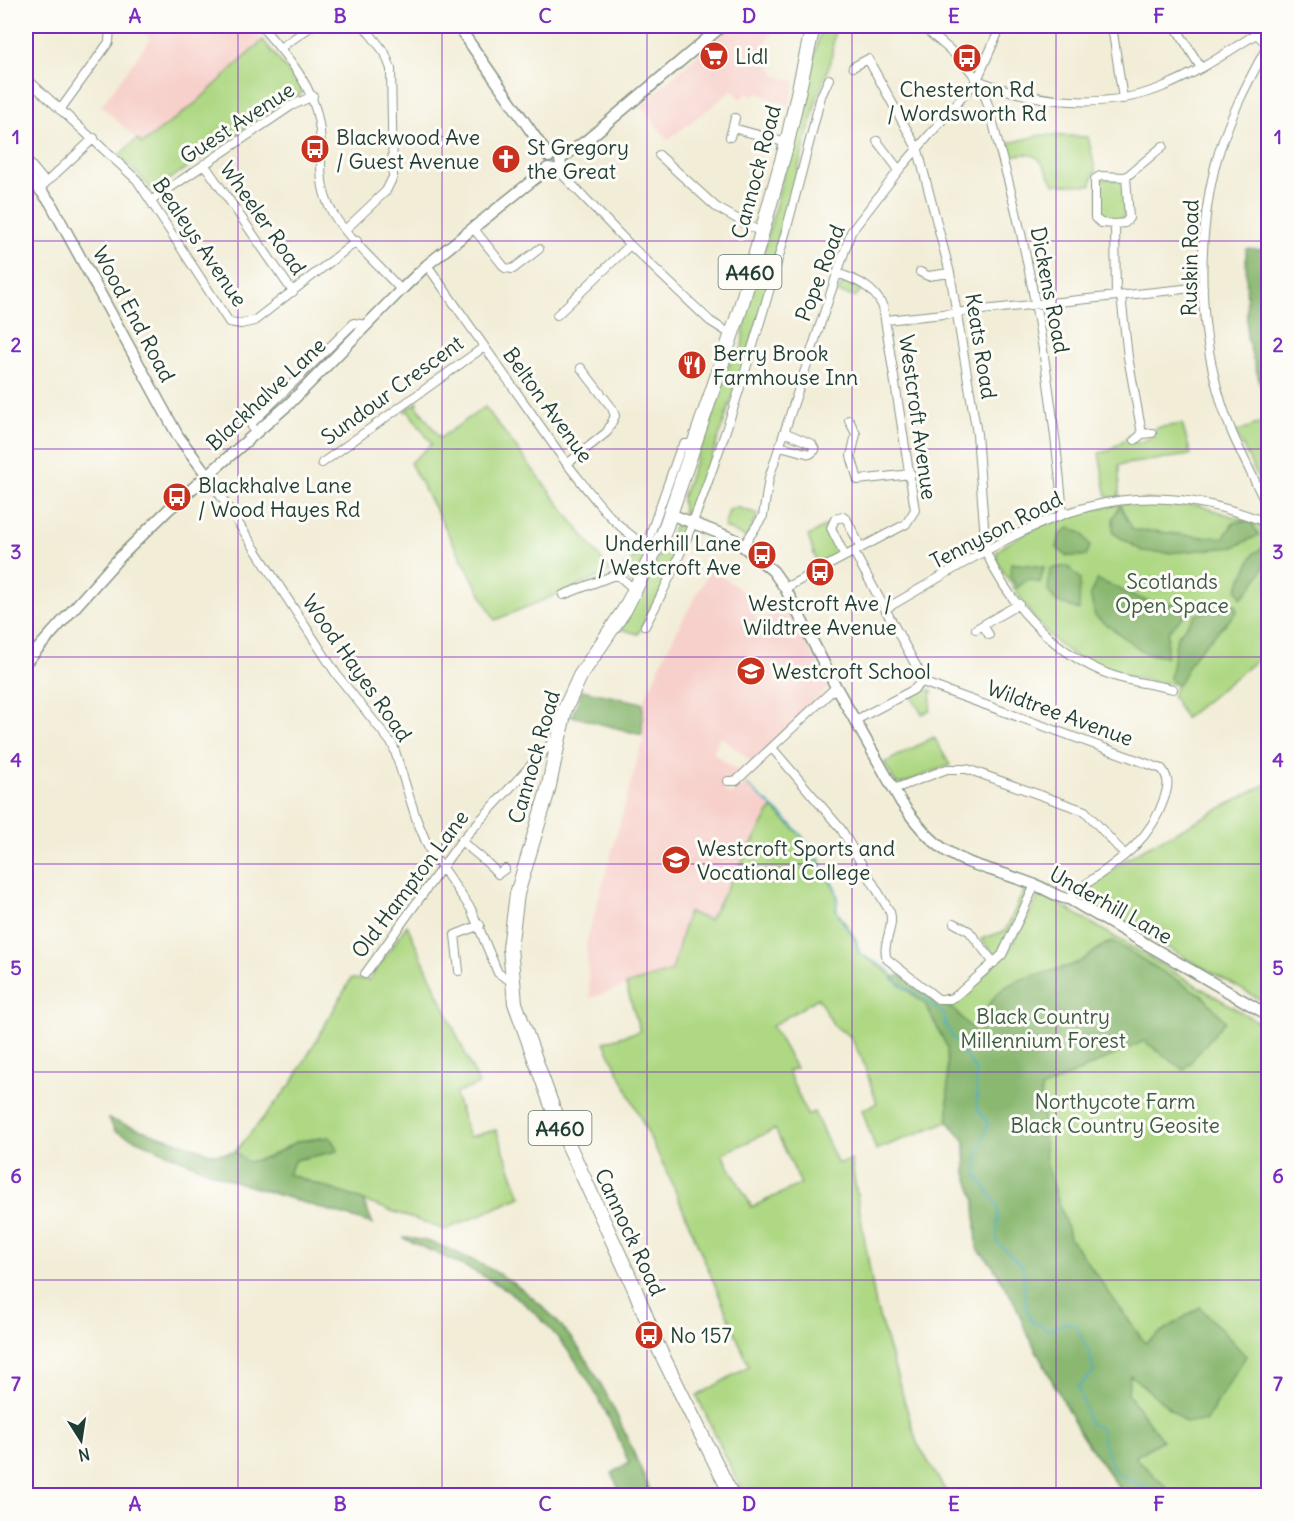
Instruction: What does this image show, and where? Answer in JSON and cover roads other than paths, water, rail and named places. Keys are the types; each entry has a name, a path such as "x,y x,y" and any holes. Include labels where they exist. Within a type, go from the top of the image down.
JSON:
{"highway":[{"name":"Cannock Road","path":"732,1496 662,1356 634,1287 567,1144 525,1035 511,981 511,933 517,894 548,790 565,709 580,676 615,627 636,591 651,548 670,514 732,335 787,143 813,26"}],"street":[{"path":"60,110 109,42 110,26"},
{"path":"261,26 280,48 313,96 320,125 322,185 328,205 345,231 357,241 401,290"},
{"path":"280,48 312,26"},
{"path":"345,231 390,185 393,177 391,69 386,53 364,26"},
{"path":"458,26 554,164 630,245 710,321 732,335"},
{"name":"Blackhalve Lane","path":"26,662 113,564 207,475 290,403 427,265 587,140 723,26"},
{"path":"922,26 977,80 1037,97 1064,100 1123,99 1164,87 1201,68 1256,34"},
{"name":"Pope Road","path":"744,545 763,516 769,478 851,232 899,170 977,80 1001,26"},
{"path":"1112,26 1123,99"},
{"path":"1176,26 1201,68"},
{"path":"1248,26 1269,45"},
{"name":"Ruskin Road","path":"1269,45 1233,117 1216,164 1204,237 1203,287 1210,351 1218,390 1233,434 1269,509"},
{"name":"Keats Road","path":"853,67 868,60 918,150 958,312 977,434 986,552"},
{"name":"Bealeys Avenue","path":"26,78 94,138 137,180 152,200 207,292 229,322 241,324 254,321 357,241"},
{"name":"Cannock Road","path":"645,626 669,582 694,522 746,372 786,234 821,96 830,79"},
{"name":"Dickens Road","path":"977,80 1010,188 1036,304 1050,388 1063,513"},
{"name":"Guest Avenue","path":"152,200 291,106 313,96"},
{"path":"730,137 735,118"},
{"path":"733,128 787,143"},
{"path":"26,159 42,185 94,138"},
{"path":"394,141 441,142"},
{"path":"877,141 899,170"},
{"path":"1126,177 1129,218 1125,223 1101,223 1095,218 1095,179 1100,176 1126,177 1163,146"},
{"path":"659,155 716,207 762,232"},
{"name":"Wheeler Road","path":"204,164 293,292"},
{"name":"Wood End Road","path":"26,173 42,185 178,435 207,475"},
{"path":"1114,224 1119,296 1142,434"},
{"path":"474,229 505,268 513,269 539,249"},
{"path":"557,315 630,245"},
{"name":"Belton Avenue","path":"427,265 567,464 605,510 633,537 651,548"},
{"path":"920,272 928,276 950,273"},
{"name":"Westcroft Avenue","path":"785,588 911,520 915,504 886,320 879,297 858,280 837,273"},
{"path":"886,320 1203,287"},
{"name":"Sundour Crescent","path":"322,464 484,347"},
{"path":"567,464 599,439 615,416 612,408 579,366"},
{"path":"849,420 856,434 852,456 858,480 874,481 911,474"},
{"path":"780,446 810,454 815,450 812,444 784,432"},
{"path":"1135,440 1142,434 1152,433"},
{"path":"651,548 680,450 684,444 695,444"},
{"name":"Wood Hayes Road","path":"207,475 337,675 393,745 416,818 439,867 480,925 498,973 511,981"},
{"name":"Tennyson Road","path":"885,609 986,552 1063,513 1110,500 1155,496 1200,501 1269,523"},
{"name":"Underhill Lane","path":"670,514 694,522 744,545 762,560 785,588 854,721 894,789 913,819 949,854 971,865 1035,885 1069,899 1269,1016"},
{"path":"845,556 831,528 835,519 843,517 847,520 885,609 920,673 922,682 913,690 854,721"},
{"path":"986,552 998,576 1019,604 1054,643 1082,661 1111,675 1173,689"},
{"path":"563,596 612,576 619,576 636,591"},
{"path":"988,635 980,627 1019,604"},
{"name":"Wildtree Avenue","path":"922,682 1162,769 1168,784 1161,806 1142,842 1075,892 1069,899"},
{"path":"728,781 736,781 836,687"},
{"name":"Old Hampton Lane","path":"365,974 439,867 461,840 558,736"},
{"path":"772,748 841,829 890,912 892,925 884,952 887,959 938,999 945,1000 957,994 994,963 1006,949 1035,885"},
{"path":"894,789 947,769 968,769 1086,811 1125,855"},
{"path":"461,840 479,857 487,861 498,874 505,869"},
{"path":"954,923 969,931 994,963"},
{"path":"459,970 455,935 480,925"}],"waterway":[{"path":"746,784 791,824 816,856 835,887 838,914 853,937 859,953 887,969 900,986 909,989 944,1014 945,1025 976,1071 977,1108 988,1123 978,1154 977,1175 998,1206 997,1242 1023,1267 1026,1307 1031,1321 1049,1330 1065,1323 1075,1324 1089,1352 1094,1372 1078,1387 1089,1423 1101,1429 1115,1473 1146,1487 1152,1496"}],"place":[{"name":"Lidl","path":"714,56"},
{"name":"Chesterton Rd / Wordsworth Rd","path":"967,58"},
{"name":"Blackwood Ave / Guest Avenue","path":"315,149"},
{"name":"St Gregory the Great","path":"506,159"},
{"name":"Berry Brook Farmhouse Inn","path":"692,365"},
{"name":"Blackhalve Lane / Wood Hayes Rd","path":"177,497"},
{"name":"Underhill Lane / Westcroft Ave","path":"762,555"},
{"name":"Westcroft Ave / Wildtree Avenue","path":"820,572"},
{"name":"Westcroft School","path":"751,671"},
{"name":"Westcroft Sports and Vocational College","path":"676,860"},
{"name":"No 157","path":"649,1335"}],"park label":[{"name":"Scotlands Open Space","path":"1172,593"},
{"name":"Black Country Millennium Forest","path":"1043,1028"},
{"name":"Northycote Farm Black Country Geosite","path":"1115,1113"}]}
